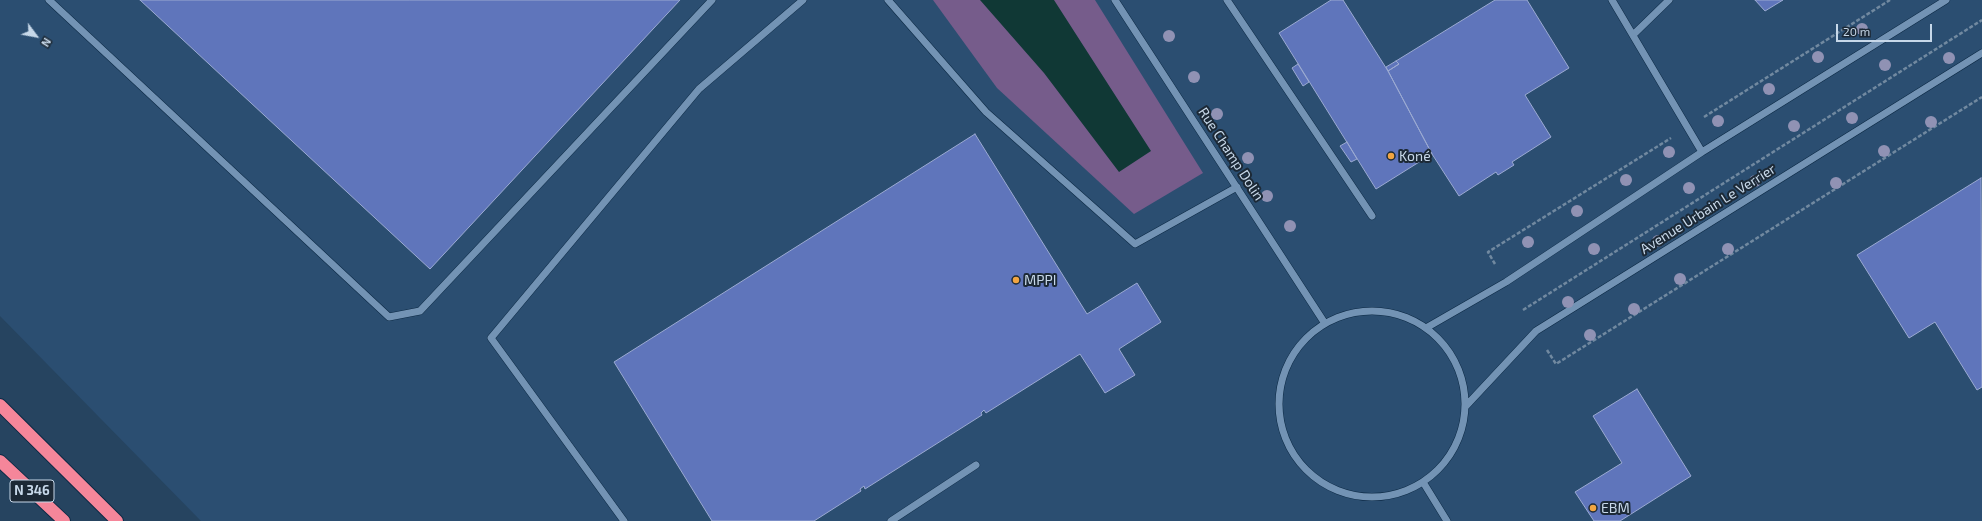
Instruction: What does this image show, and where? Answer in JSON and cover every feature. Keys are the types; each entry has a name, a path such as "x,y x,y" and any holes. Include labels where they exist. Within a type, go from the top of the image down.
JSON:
{"highway":[{"path":"0,405 117,521"},
{"name":"N 346","path":"0,461 64,521"}],"street":[{"path":"49,0 389,317 420,311 712,0"},
{"path":"624,521 491,338 699,89 804,0"},
{"path":"888,0 986,112 1134,244 1237,187"},
{"name":"Rue Champ Dolin","path":"1115,0 1324,322"},
{"path":"1227,0 1372,216"},
{"path":"1612,0 1702,152"},
{"path":"1633,35 1669,0"},
{"path":"1426,328 1506,282 1702,152 1946,0"},
{"name":"Avenue Urbain Le Verrier","path":"1465,408 1536,331 1982,53"},
{"path":"1376,311 1399,315 1426,328 1448,350 1461,377 1465,408 1460,437 1445,462 1423,482 1395,494 1365,497 1336,491 1310,474 1291,451 1280,422 1280,392 1288,363 1306,338 1324,322 1353,313 1376,311"},
{"path":"891,521 976,465"},
{"path":"1423,482 1447,521"}],"path":[{"name":"Avenue Urbain Le Verrier","path":"1523,310 1982,20"},
{"path":"1536,331 1556,364 1982,97"}],"shaded area":[{"path":"0,0 1982,0 1982,521 201,521 0,316"},
{"path":"933,0 1095,0 1203,173 1134,214 997,88"},
{"path":"980,0 1054,0 1151,151 1119,172 1044,73"}],"building":[{"path":"140,0 680,0 430,269"},
{"path":"1331,0 1343,0 1388,71 1432,154 1376,189 1279,33"},
{"path":"1495,0 1527,0 1569,68 1525,95 1551,137 1512,162 1514,165 1498,175 1496,172 1459,196 1432,154 1388,71 1399,64 1396,61"},
{"path":"1755,0 1783,0 1765,11"},
{"path":"1396,61 1399,64 1388,71 1386,67"},
{"path":"1298,64 1309,82 1303,86 1292,68"},
{"path":"975,134 1087,314 1137,283 1161,322 1119,349 1135,375 1105,393 1080,354 986,413 984,410 981,413 982,415 865,489 864,486 860,489 861,491 814,521 712,521 614,362"},
{"path":"1347,142 1357,159 1351,162 1340,146"},
{"path":"1981,178 1982,387 1977,390 1935,322 1909,338 1857,255"},
{"path":"1637,389 1691,476 1620,521 1594,521 1575,492 1622,463 1593,416"}],"place":[{"name":"Koné","path":"1391,156"},
{"name":"MPPI","path":"1016,280"},
{"name":"EBM","path":"1593,508"}]}
